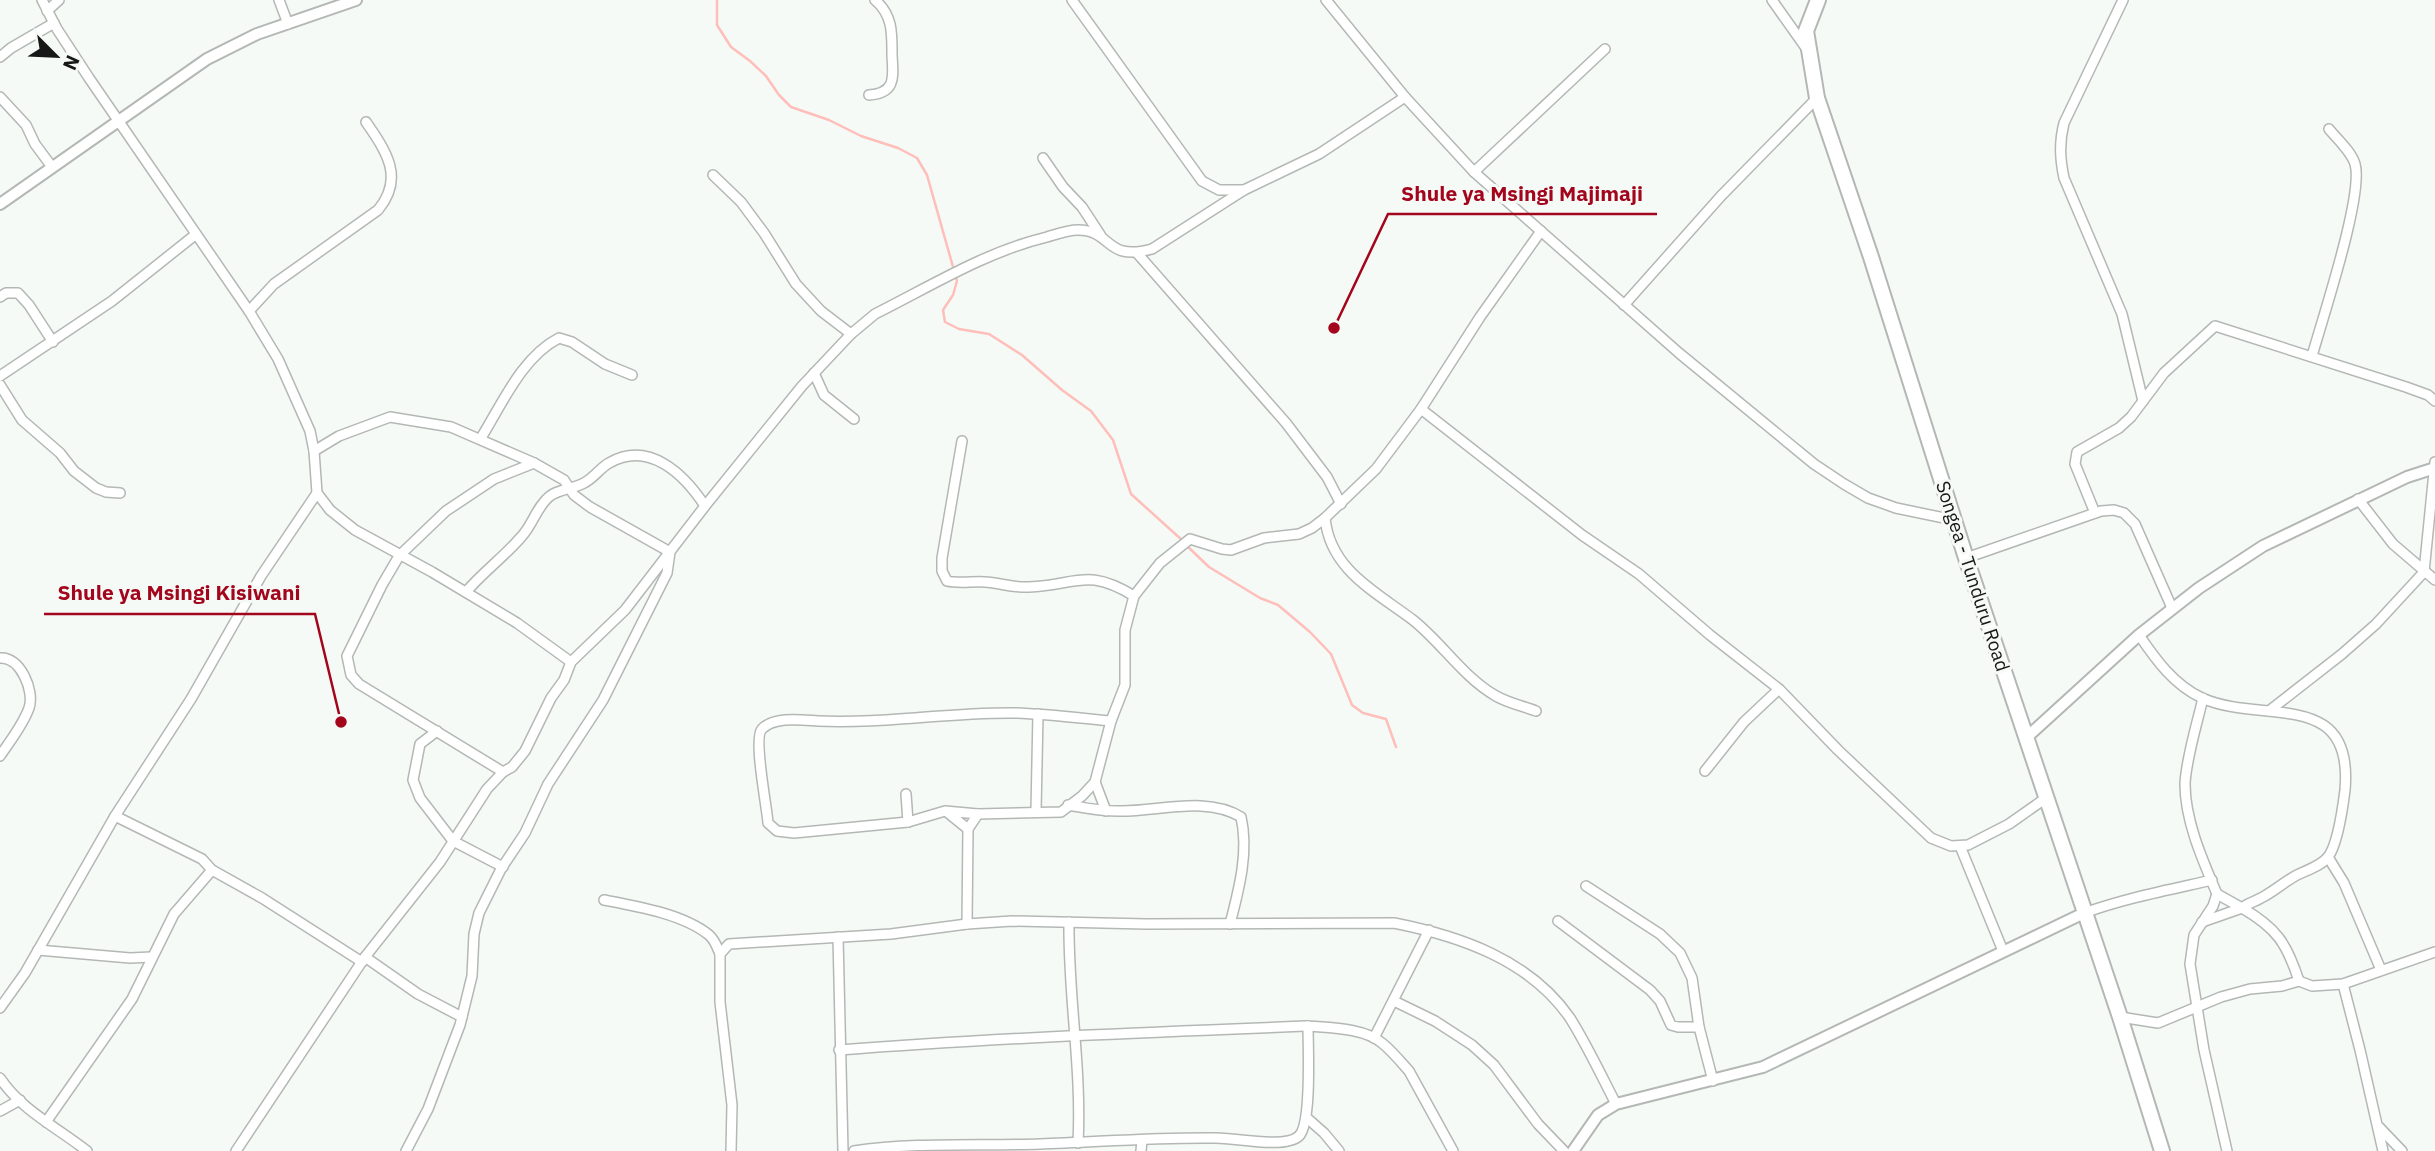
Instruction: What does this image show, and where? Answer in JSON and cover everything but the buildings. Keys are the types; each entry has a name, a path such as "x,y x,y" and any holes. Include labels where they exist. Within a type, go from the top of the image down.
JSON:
{"highway":[{"name":"Songea - Tunduru Road","path":"1818,0 1806,31 1817,98 2162,1151"}],"street":[{"path":"42,0 54,23 195,235 249,311 278,359 310,431 317,493 341,521 466,592 570,662"},
{"path":"47,10 59,0"},
{"path":"279,0 288,24"},
{"path":"0,204 207,59 257,34 356,0"},
{"path":"869,95 888,89 894,77 893,38 888,16 884,7 875,0"},
{"path":"1072,0 1202,181 1219,190 1244,190"},
{"path":"1326,0 1405,97 1474,172 1690,362 1814,464 1868,498 1896,508 1954,520"},
{"path":"1772,0 1809,52"},
{"path":"2123,0 2064,123 2060,156 2064,178 2122,314 2143,401"},
{"path":"0,57 10,48 54,23"},
{"path":"1474,172 1605,50"},
{"path":"0,97 26,125 35,144 52,167"},
{"path":"1043,158 1102,237 1114,249 1123,253 1137,253 1152,249 1244,190 1319,154 1405,97"},
{"path":"1624,305 1721,196 1817,98"},
{"path":"249,311 274,284 378,210 385,202 389,192 391,167 386,151 366,122"},
{"path":"2312,356 2346,233 2356,176 2355,164 2350,155 2329,129"},
{"path":"713,175 741,202 796,284 821,311 851,334"},
{"path":"236,1151 363,959 440,862 486,789 512,767 525,751 551,698 564,680 570,662 625,610 705,506 814,373 851,334 875,314 971,264 1027,241 1070,231 1080,230 1102,237"},
{"path":"1111,721 1038,714 984,714 771,723 761,730 758,738 768,823 772,828 793,833 908,822 945,811 978,814 1061,812 1082,796 1095,782 1111,721 1125,685 1125,630 1134,596 1160,563 1184,542 1194,539 1231,550 1264,538 1299,534 1325,518 1376,469 1421,409 1480,317 1541,231"},
{"path":"0,376 112,301 195,235"},
{"path":"1137,253 1286,423 1327,477 1341,504"},
{"path":"0,297 6,293 18,293 53,342"},
{"path":"2095,513 2075,464 2077,452 2119,428 2164,373 2215,326 2406,387 2428,395 2435,401"},
{"path":"481,438 522,373 544,349 559,338 572,342 605,364 632,375"},
{"path":"814,373 824,395 854,419"},
{"path":"0,384 22,419 60,453 74,471 96,488 120,493"},
{"path":"1421,409 1582,535 1639,573 1710,635 1779,689 1911,822 1931,838 1945,845 1960,846 1979,841 2046,798"},
{"path":"314,451 339,436 390,417 451,427 481,438 564,480 573,495 670,552"},
{"path":"962,440 943,558 942,570 947,581 1030,587 1095,579 1110,582 1134,596"},
{"path":"466,592 522,537 534,522 542,504 551,495 587,482 608,463 637,455 661,460 695,491 705,506"},
{"path":"503,772 359,684 351,675 347,662 350,646 399,556 446,511 494,479 534,463"},
{"path":"2027,737 2172,608 2263,545 2434,466 2424,572 2376,624 2269,711"},
{"path":"0,1008 25,973 115,816 191,699 261,576 317,493"},
{"path":"2358,499 2393,544 2435,580"},
{"path":"1966,558 2095,513 2114,510 2130,517 2135,524 2172,608"},
{"path":"1325,518 1333,546 1357,580 1413,621 1472,678 1496,696 1536,711"},
{"path":"406,1151 428,1109 462,1017 472,976 474,934 479,913 548,784 603,700 667,573 670,552"},
{"path":"2139,635 2160,665 2177,681 2203,698 2313,719 2329,730 2342,746 2347,770 2344,802 2328,857 2242,908 2202,922"},
{"path":"0,657 15,661 21,668 30,702 21,723 0,756"},
{"path":"1705,771 1744,722 1779,689"},
{"path":"2203,698 2186,770 2185,786 2191,821 2217,894 2213,906 2194,935 2190,948 2190,964 2204,1050 2227,1151"},
{"path":"1036,811 1038,714"},
{"path":"437,731 420,744 413,780 420,798 453,841 503,867"},
{"path":"1095,782 1106,811"},
{"path":"906,794 908,822"},
{"path":"1068,805 1106,811 1188,806 1217,808 1232,811 1241,817 1245,835 1244,855 1230,923"},
{"path":"945,811 968,830"},
{"path":"967,924 968,830 978,814"},
{"path":"115,816 190,852 202,859 212,870 418,994 462,1017"},
{"path":"1960,846 2003,951"},
{"path":"2328,857 2353,902 2381,970"},
{"path":"46,1122 132,999 174,915 212,870"},
{"path":"1573,1151 1598,1115 1616,1104 1763,1067 2084,914 2142,895 2212,880"},
{"path":"1586,886 1660,934 1680,953 1692,978 1699,1027 1713,1081"},
{"path":"2217,894 2255,916 2285,944 2299,981"},
{"path":"604,900 661,913 696,927 713,939 720,954 720,1002 732,1105 731,1151"},
{"path":"720,954 729,944 891,934 1012,921 1394,923 1429,930 1496,955 1526,972 1568,1015 1616,1104"},
{"path":"1558,921 1650,990 1660,1001 1671,1025 1699,1027"},
{"path":"1069,922 1073,1037 1080,1107 1078,1143"},
{"path":"1374,1038 1429,930"},
{"path":"838,937 843,1151"},
{"path":"38,950 130,958 152,957"},
{"path":"2120,1017 2158,1023 2221,997 2250,989 2282,986 2299,981 2312,986 2343,984 2435,952"},
{"path":"2343,984 2383,1151"},
{"path":"1394,1001 1435,1021 1472,1045 1494,1065 1538,1124 1564,1151"},
{"path":"854,1151 940,1145 1038,1148 1099,1140 1192,1138 1291,1142 1300,1135 1307,1118 1308,1026"},
{"path":"839,1050 994,1038 1308,1026 1342,1029 1382,1043 1409,1071 1452,1151"},
{"path":"0,1078 46,1122 87,1151"},
{"path":"0,1111 20,1100"},
{"path":"1307,1118 1339,1151"},
{"path":"2379,1127 2402,1151"},
{"path":"1140,1151 1142,1140"}],"waterway":[{"path":"717,0 717,25 731,47 766,76 791,107 829,120 917,158 927,175 957,281 953,295 943,310 945,322 959,329 989,334 1022,355 1091,411 1113,440 1131,494 1182,540"},
{"path":"1186,545 1209,567 1260,598 1278,605 1310,632 1331,654 1352,705 1363,713 1386,719 1396,747"}],"place":[{"name":"Shule ya Msingi Majimaji","path":"1334,328"},
{"name":"Shule ya Msingi Kisiwani","path":"341,722"}]}
